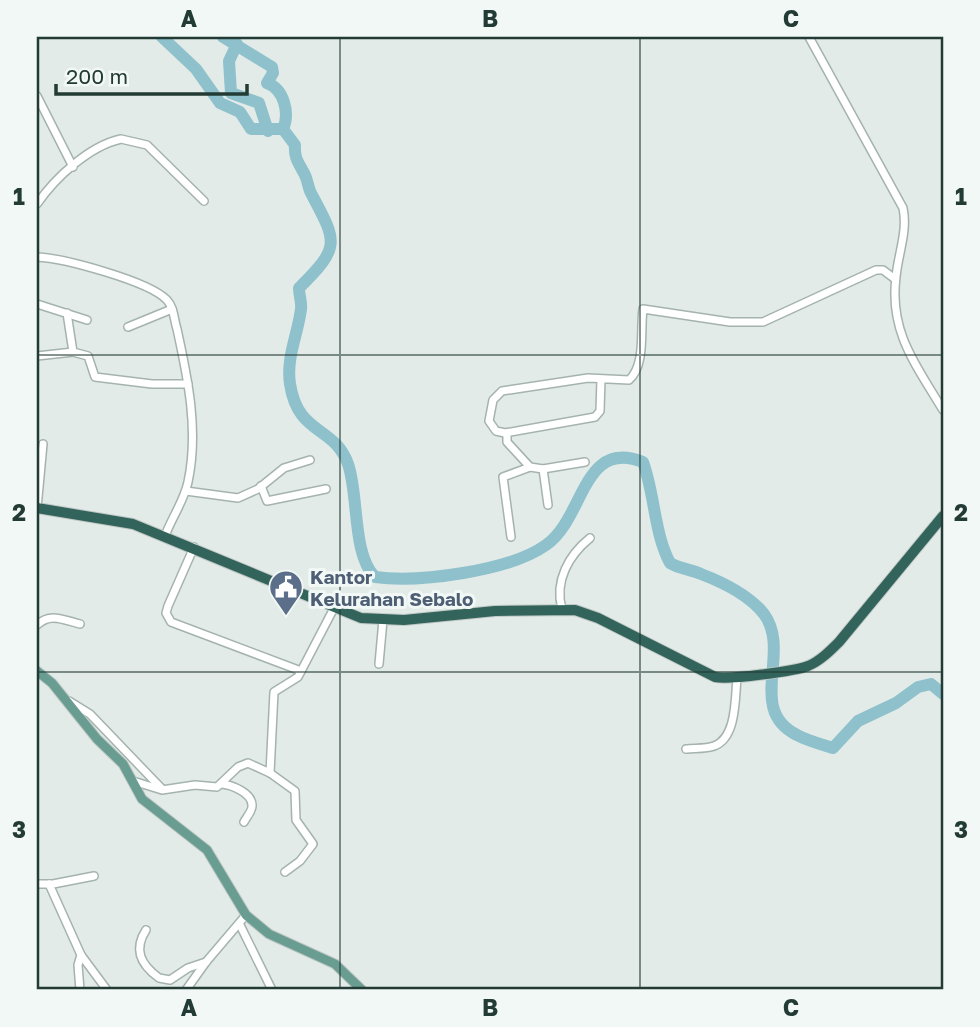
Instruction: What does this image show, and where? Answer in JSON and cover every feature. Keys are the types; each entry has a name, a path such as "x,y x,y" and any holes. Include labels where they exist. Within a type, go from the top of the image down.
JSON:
{"highway":[{"path":"37,508 116,520 165,536 361,618 383,620 562,609 598,618 715,677 737,678 810,665 839,642 943,516"}],"main road":[{"path":"37,671 69,701 97,739 123,764 142,799 207,850 246,915 269,934 335,964 362,990"}],"street":[{"path":"809,37 903,208 905,222 895,279 897,328 943,410"},
{"path":"37,96 73,167"},
{"path":"37,204 50,186 73,167 118,139 141,142 180,174 204,201"},
{"path":"37,257 68,261 136,284 163,296 172,309 186,362 193,437 186,491 165,536"},
{"path":"601,379 597,416 507,433 496,431 489,421 490,408 500,393 578,379 601,379 625,381 634,374 639,360 643,309 730,322 763,322 876,270 883,270 895,279"},
{"path":"37,304 87,320"},
{"path":"128,327 172,309"},
{"path":"66,313 73,352"},
{"path":"37,356 73,352 88,356 93,374 98,378 188,384"},
{"path":"507,433 508,442 530,467"},
{"path":"37,508 43,444"},
{"path":"186,491 232,499 261,486 284,468 310,460"},
{"path":"511,537 503,477 530,467 543,469 585,462"},
{"path":"543,469 548,505"},
{"path":"261,486 267,501 326,489"},
{"path":"562,609 559,595 564,572 575,550 590,538"},
{"path":"194,547 168,606 166,613 171,622 301,671"},
{"path":"270,773 274,692 296,679 334,608"},
{"path":"37,625 53,617 80,624"},
{"path":"379,664 383,620"},
{"path":"686,749 714,746 727,734 732,722 737,678"},
{"path":"69,701 90,714 162,790"},
{"path":"222,784 236,769 248,763 270,773 295,791 296,820 313,844 300,861 285,872"},
{"path":"133,781 162,790 222,784 235,786 252,802 244,822"},
{"path":"37,884 94,876"},
{"path":"49,884 81,955 107,990"},
{"path":"186,990 246,915"},
{"path":"240,925 272,990"},
{"path":"146,930 138,947 145,964 159,978 170,980 188,968 206,962"},
{"path":"80,990 78,965 81,955"}],"waterway":[{"path":"162,37 196,69 220,103 240,112 251,129 283,129 295,145 297,161 326,224 331,244 322,263 299,288 301,309 291,355 290,384 300,413 334,442 348,464 359,540 368,567 375,577 415,578 463,573 510,562 530,554 559,533 586,484 608,461 623,458 643,462 661,539 670,563 726,585 751,601 764,614 774,645 774,711 782,724 801,737 833,748 858,721 896,703 918,687 931,684 943,694"},
{"path":"223,37 272,67 273,73 267,83 278,90 284,102 286,116 283,129"},
{"path":"237,44 229,61 231,93 259,103 268,131"}],"place":[{"name":"Kantor Kelurahan Sebalo","path":"286,617"}]}
